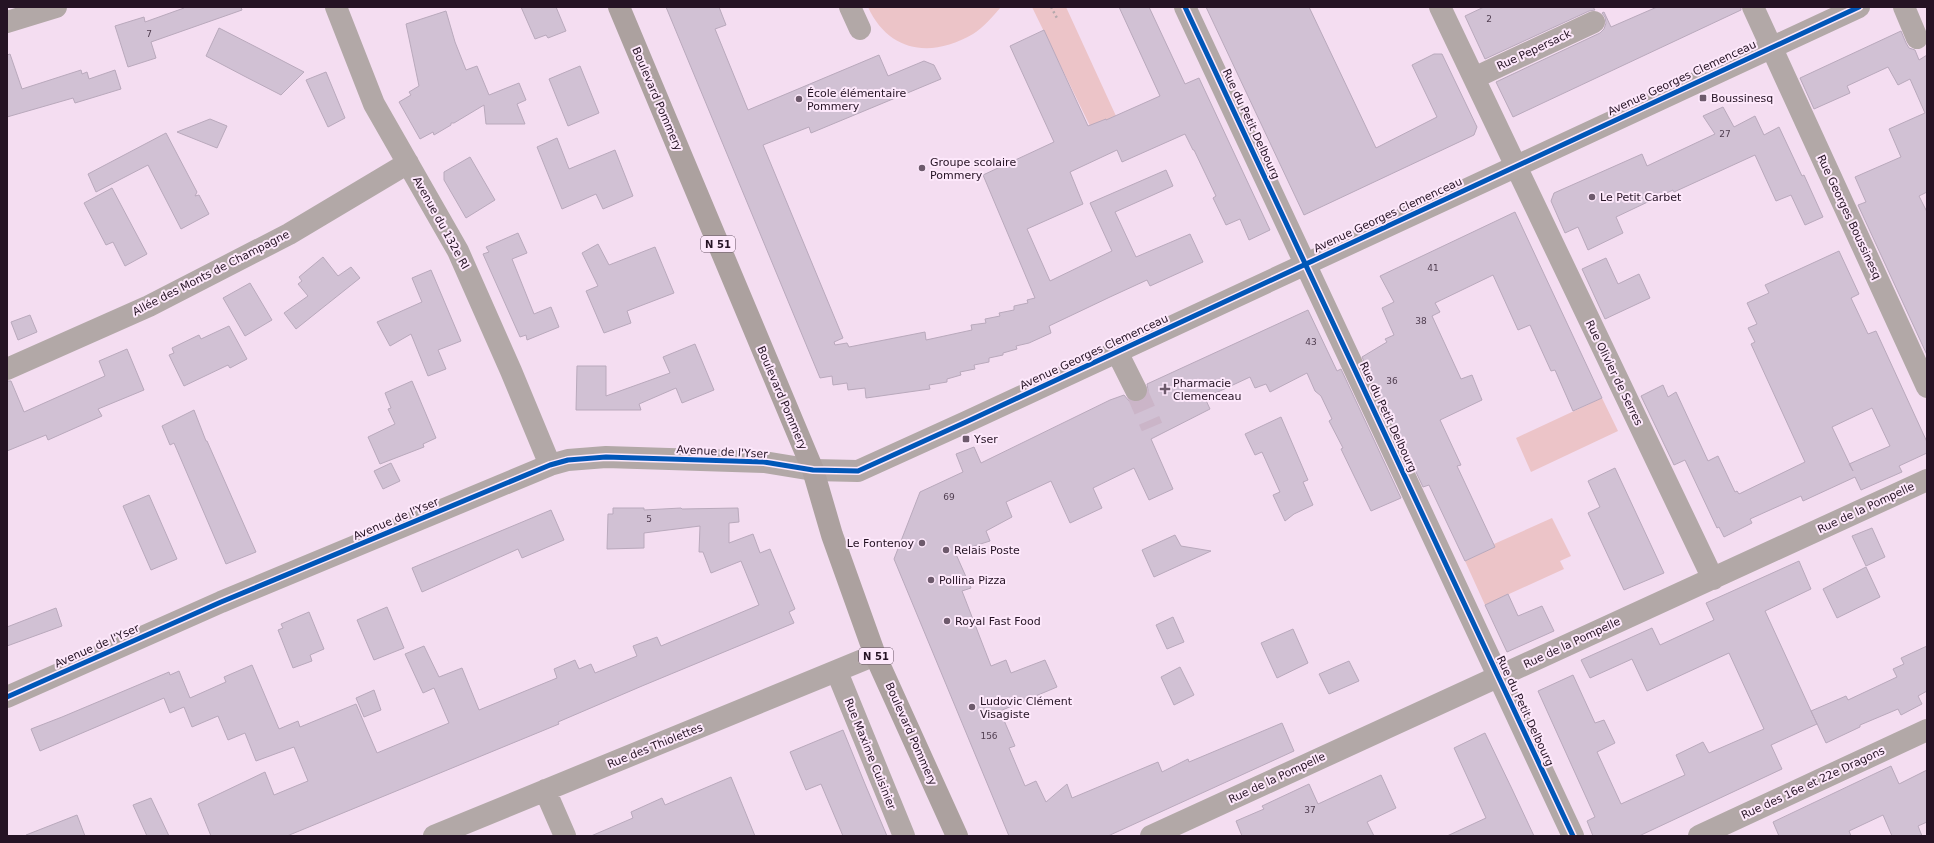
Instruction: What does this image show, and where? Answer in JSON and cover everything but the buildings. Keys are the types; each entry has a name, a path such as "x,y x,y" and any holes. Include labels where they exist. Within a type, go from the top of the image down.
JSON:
{"main road":[{"name":"Boulevard Pommery","path":"619,7 813,470 832,535 875,655 957,836"}],"street":[{"path":"7,22 56,7"},
{"name":"Avenue du 132e RI","path":"336,7 374,104 458,252 511,371 550,465"},
{"path":"850,7 860,29"},
{"name":"Rue du Petit Delbourg","path":"1185,7 1573,836"},
{"path":"1440,7 1515,166"},
{"name":"Rue Georges Boussinesq","path":"1753,7 1927,387"},
{"name":"Avenue Georges Clemenceau","path":"813,470 858,471 874,465 1858,7"},
{"path":"1904,7 1917,38"},
{"name":"Rue Pepersack","path":"1474,78 1594,22"},
{"name":"Allée des Monts de Champagne","path":"7,369 149,306 289,234 408,163"},
{"name":"Rue Olivier de Serres","path":"1515,166 1713,579"},
{"name":"Avenue Georges Clemenceau","path":"1117,352 1136,390"},
{"name":"Avenue de l'Yser","path":"7,697 221,602 550,465 568,460 606,458 764,462 813,470"},
{"name":"Rue de la Pompelle","path":"1151,836 1927,480"},
{"name":"Rue des Thiolettes","path":"434,836 837,672 875,655"},
{"name":"Rue Maxime Cuisinier","path":"837,672 904,836"},
{"name":"Rue des 16e et 22e Dragons","path":"1698,836 1927,730"},
{"path":"546,790 565,836"}],"path":[{"path":"1051,7 1057,18"}],"shaded area":[{"path":"868,7 1001,7 973,34 958,42 927,48 913,47 900,42 888,34 877,22"},
{"path":"1032,7 1066,7 1116,116 1090,126"},
{"path":"1602,398 1618,431 1531,472 1516,438"},
{"path":"1552,518 1571,556 1560,561 1564,569 1485,605 1465,561 1495,547 1494,544"}],"tunnel":[{"path":"1136,390 1152,427"}],"cycle path":[{"path":"1185,7 1573,836"},
{"path":"7,697 221,602 550,465 568,460 606,457 764,462 813,470 858,471 1859,7"}],"place":[{"name":"Boussinesq","path":"1703,98"},
{"name":"École élémentaire Pommery","path":"799,99"},
{"name":"Groupe scolaire Pommery","path":"922,168"},
{"name":"Le Petit Carbet","path":"1592,197"},
{"name":"Pharmacie Clemenceau","path":"1165,389"},
{"name":"Yser","path":"966,439"},
{"name":"Le Fontenoy","path":"922,543"},
{"name":"Relais Poste","path":"946,550"},
{"name":"Pollina Pizza","path":"931,580"},
{"name":"Royal Fast Food","path":"947,621"},
{"name":"Ludovic Clément Visagiste","path":"972,707"}]}
